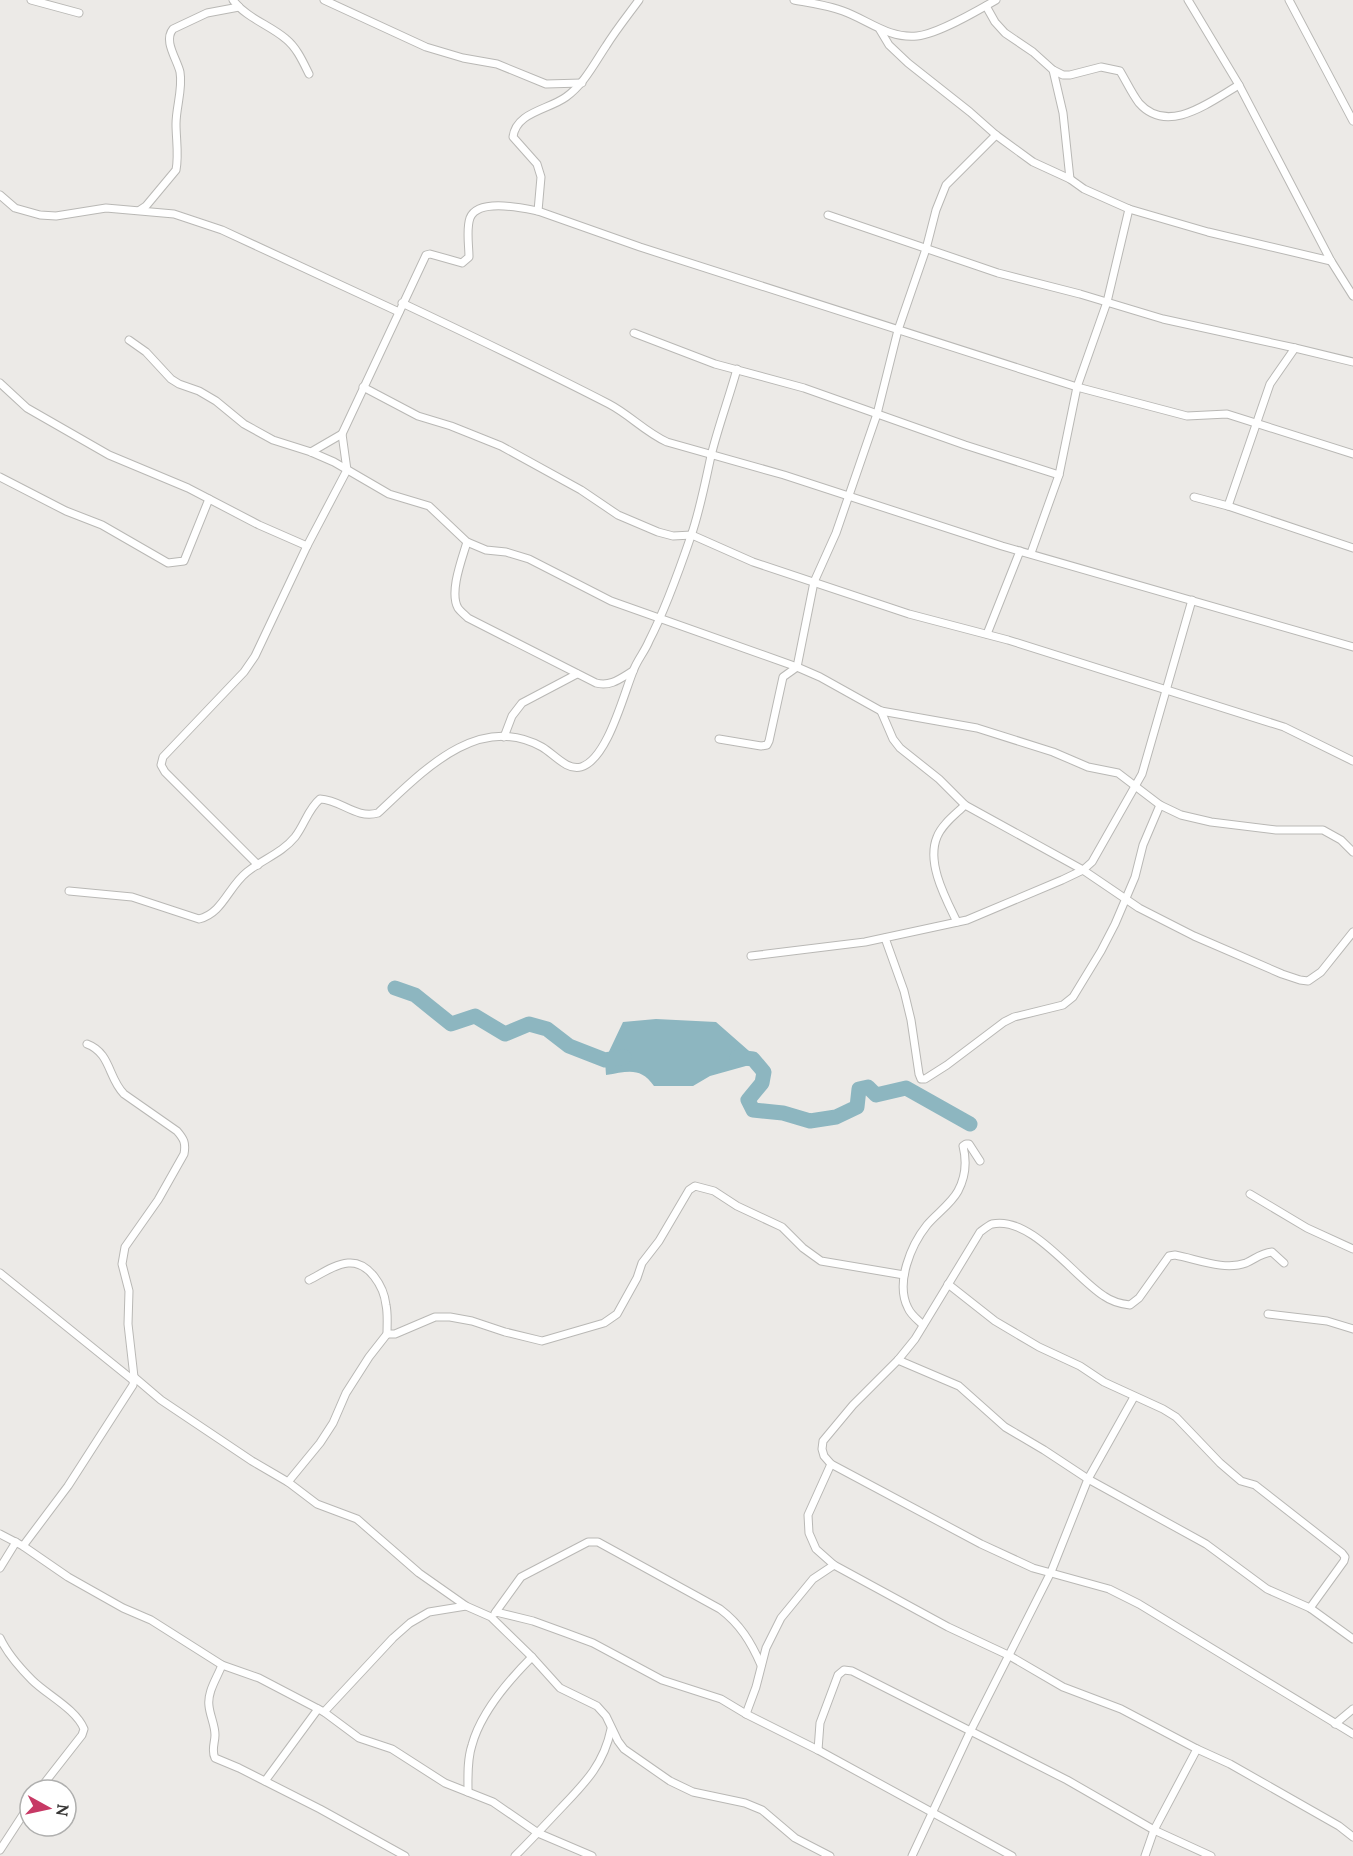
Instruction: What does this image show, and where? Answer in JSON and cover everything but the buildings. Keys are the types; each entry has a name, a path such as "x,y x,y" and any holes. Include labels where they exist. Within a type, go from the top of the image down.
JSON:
{"street":[{"path":"31,0 79,13"},
{"path":"233,0 239,7 285,37 294,46 309,74"},
{"path":"324,0 426,47 463,58 497,64 546,84 582,83"},
{"path":"538,212 541,177 537,164 522,150 513,137 514,129 523,118 567,97 582,83 639,0"},
{"path":"794,0 827,5 844,11 880,30 915,36 947,26 996,0"},
{"path":"1188,0 1239,85 1331,261 1353,296"},
{"path":"1293,1 1353,121"},
{"path":"986,6 995,22 1005,33 1053,70 1070,75 1101,67 1114,68 1120,71 1140,103 1161,117 1172,118 1184,114 1239,85"},
{"path":"140,210 176,170 176,122 181,81 169,41 169,33 207,13 239,7"},
{"path":"880,30 889,45 908,63 996,135 1033,162 1070,179 1084,189 1129,209 1208,232 1331,261"},
{"path":"1053,70 1063,113 1070,179"},
{"path":"719,738 767,745 769,741 783,677 797,667 814,582 826,558 850,496 877,414 897,330 926,249 936,210 946,185 996,135"},
{"path":"0,195 15,208 40,215 56,216 106,208 174,214 222,230 399,312"},
{"path":"258,865 165,772 161,765 163,757 244,672 255,656 347,470 342,434 426,255 430,254 462,263 466,261 469,257 470,219 476,211 489,206 522,208 538,212 1077,387 1187,416 1227,414 1353,454"},
{"path":"1031,553 1059,475 1077,387 1107,302 1129,209"},
{"path":"828,215 998,273 1162,319 1353,362"},
{"path":"402,303 612,406 651,435 667,442 784,475 1020,551 1353,647"},
{"path":"634,333 715,364 804,388 1059,475"},
{"path":"129,340 146,352 171,379 216,401 244,423 273,440 311,452 389,494 429,506 467,542 486,550 506,552 529,559 611,601 797,667 820,677 881,711 977,728 1053,752 1088,767 1118,773 1160,805 1181,815 1211,822 1276,830 1323,830 1341,840 1353,852"},
{"path":"1228,506 1270,384 1295,348"},
{"path":"69,891 132,897 199,920 209,916 218,908 235,884 247,872 285,848 297,835 312,806 320,799 330,799 360,814 378,813 429,767 456,748 479,740 504,737 525,741 541,747 571,767 588,764 612,728 633,671 660,617 692,534 711,455 737,369"},
{"path":"0,383 27,408 109,455 188,488 259,525 308,546"},
{"path":"363,387 418,416 451,426 501,446 581,490 618,515 658,532 673,536 692,534 753,562 909,614 987,634 1284,726 1353,761"},
{"path":"311,452 342,434"},
{"path":"0,477 66,511 102,525 168,563 184,561 209,499"},
{"path":"1194,497 1228,506 1353,548"},
{"path":"467,542 456,579 455,595 458,607 468,618 604,686 633,671"},
{"path":"987,634 1020,551"},
{"path":"751,956 865,942 967,920 1083,870 1092,862 1136,786 1148,757 1192,600"},
{"path":"504,737 512,716 522,703 577,674"},
{"path":"881,711 893,739 900,748 939,779 965,805 1083,870 1139,908 1194,936 1254,963 1308,981 1321,972 1353,932"},
{"path":"957,922 938,880 934,852 936,837 965,805"},
{"path":"885,938 904,991 919,1074 921,1079 925,1080 1004,1022 1014,1017 1063,1005 1073,997 1101,951 1135,877 1143,845 1160,805"},
{"path":"0,1568 68,1486 129,1393 134,1379 128,1324 129,1292 122,1255 125,1247 158,1200 184,1154 186,1145 184,1138 177,1131 117,1087 108,1062 102,1053 96,1047 87,1044"},
{"path":"923,1325 906,1305 904,1275 910,1254 920,1235 959,1189 966,1169 963,1146 969,1144 980,1161"},
{"path":"387,1334 395,1334 435,1317 450,1317 542,1341 604,1323 616,1314 637,1278 642,1263 689,1190 695,1186 714,1191 737,1206 782,1227 803,1248 821,1261 904,1275"},
{"path":"1250,1194 1307,1228 1353,1249"},
{"path":"1284,1263 1272,1252 1264,1252 1245,1263 1230,1265 1218,1265 1175,1255 1169,1256 1139,1298 1130,1305 1121,1304 1104,1297 1033,1234 1009,1225 992,1224 980,1232 915,1339 898,1360 853,1405 823,1441 822,1449 824,1456 831,1464 981,1544 1034,1568 1109,1589 1139,1604 1353,1734"},
{"path":"288,1482 320,1443 333,1423 346,1393 387,1334 386,1303 377,1281 364,1266 348,1263 329,1269 309,1280"},
{"path":"0,1273 161,1400 252,1461 288,1482 317,1504 357,1519 419,1573 466,1606 493,1614 533,1621 593,1643 662,1680 720,1699 1012,1856"},
{"path":"948,1284 995,1321 1039,1347 1080,1366 1104,1382 1163,1409 1176,1418 1236,1477 1255,1485 1342,1553 1345,1557 1344,1562 1310,1608"},
{"path":"1268,1314 1327,1321 1353,1329"},
{"path":"898,1360 959,1386 1005,1426 1088,1479 1206,1544 1267,1588 1310,1608 1353,1639"},
{"path":"912,1856 970,1732 1051,1572 1088,1479 1134,1397"},
{"path":"831,1464 808,1515 809,1533 816,1549 834,1565 948,1627 1008,1655 1064,1687 1121,1710 1230,1764 1339,1826 1353,1837"},
{"path":"0,1534 19,1544 68,1578 123,1608 151,1620 222,1665 259,1678 321,1710 359,1738 392,1749 445,1783 493,1802 538,1833 592,1856"},
{"path":"493,1614 521,1577 588,1542 598,1542 720,1609 732,1618 744,1632 761,1665"},
{"path":"746,1714 766,1648 781,1618 813,1579 834,1565"},
{"path":"264,1781 321,1710 410,1623 429,1612 466,1606"},
{"path":"493,1614 560,1688 597,1706 606,1716 611,1729 624,1749 670,1781 693,1792 745,1803 762,1810 795,1838 830,1856"},
{"path":"1,1641 32,1680 60,1702 82,1724 84,1729 82,1735 48,1778"},
{"path":"468,1792 471,1748 478,1725 532,1656"},
{"path":"222,1665 209,1695 208,1703 215,1736 213,1755 224,1763 239,1768 320,1809 405,1856"},
{"path":"818,1750 819,1730 824,1709 838,1675 844,1670 852,1671 1067,1780 1155,1830 1211,1856"},
{"path":"1335,1724 1353,1709"},
{"path":"515,1856 596,1770 603,1758 611,1729"},
{"path":"1145,1856 1155,1830 1197,1749"},
{"path":"0,1850 18,1822"}],"water":[{"path":"656,1019 716,1022 757,1058 753,1064 710,1076 693,1086 654,1086 644,1075 633,1072 606,1075 605,1060 623,1022"}],"waterway":[{"path":"395,988 415,995 451,1024 475,1016 505,1034 529,1024 547,1029 569,1046 605,1060 624,1057"},
{"path":"737,1057 753,1059 764,1072 762,1083 748,1100 753,1110 783,1113 810,1121 836,1117 857,1107 859,1089 868,1087 876,1095 906,1088 970,1124"}]}
